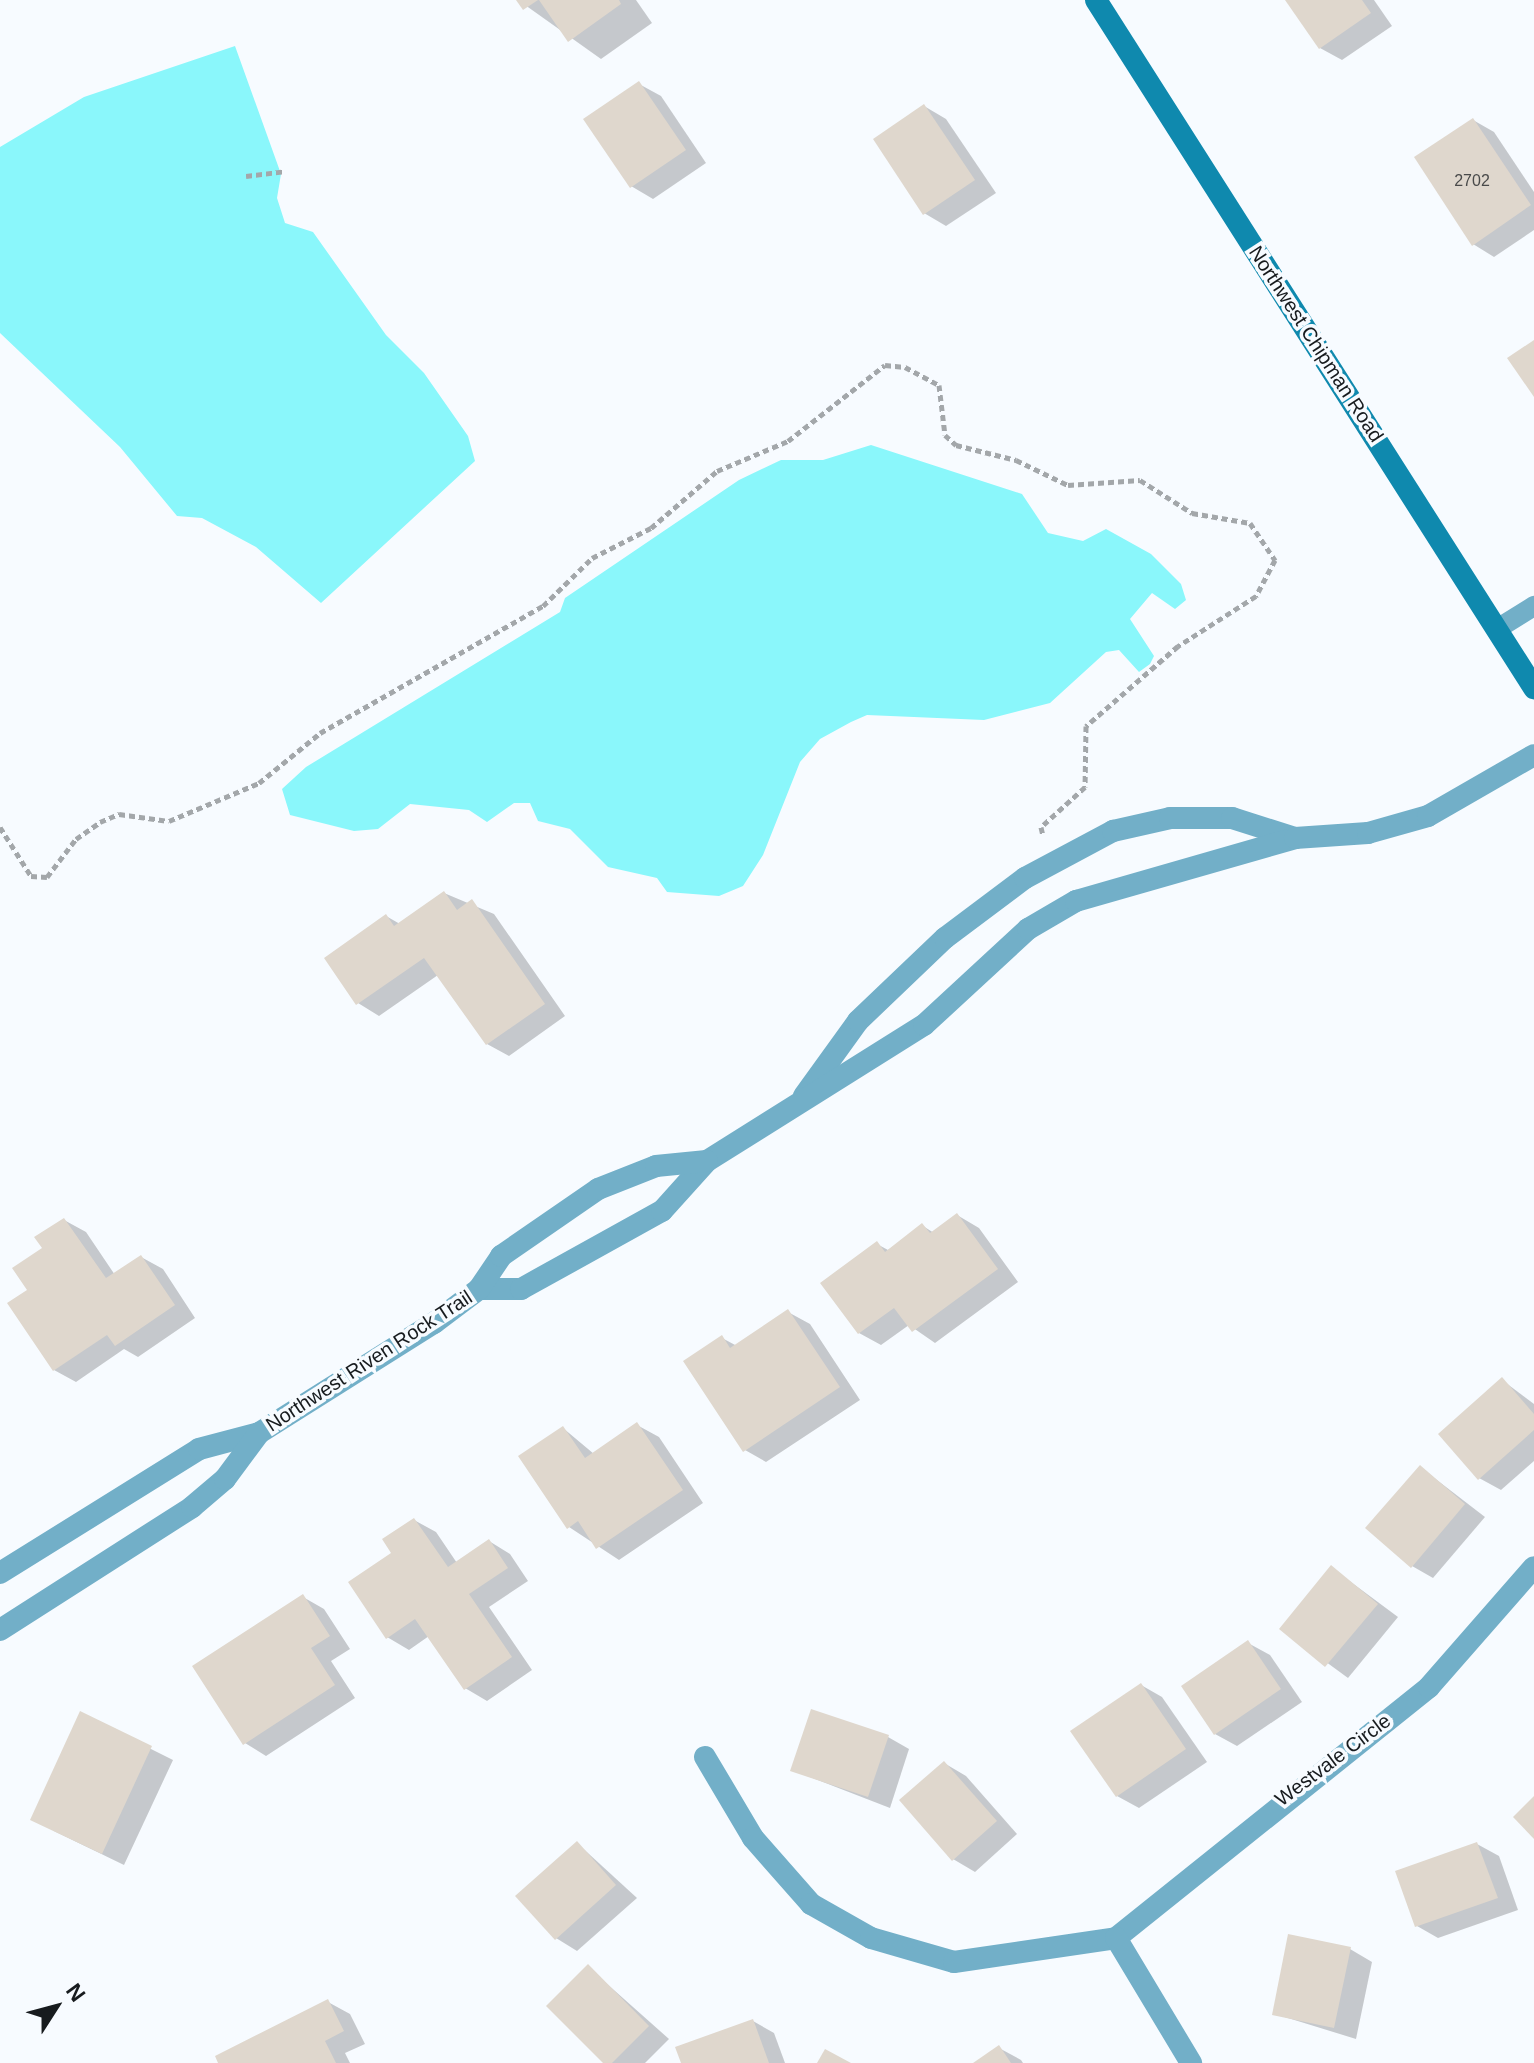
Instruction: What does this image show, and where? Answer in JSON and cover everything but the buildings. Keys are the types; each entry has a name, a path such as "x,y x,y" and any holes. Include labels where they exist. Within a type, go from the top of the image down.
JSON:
{"main road":[{"name":"Northwest Chipman Road","path":"1096,0 1534,688"}],"street":[{"name":"Northwest Riven Rock Trail","path":"479,1289 521,1289 569,1269 662,1211 707,1161 924,1025 1028,929 1076,901 1295,838 1368,833 1428,816 1534,755"},
{"name":"Northwest Riven Rock Trail","path":"799,1103 858,1021 945,938 1025,878 1113,831 1170,818 1232,818 1295,838"},
{"name":"Northwest Riven Rock Trail","path":"0,1573 199,1449 259,1433 479,1289 501,1256 598,1189 656,1166 707,1161"},
{"name":"Northwest Riven Rock Trail","path":"0,1630 192,1507 225,1479 259,1433"},
{"name":"Westvale Circle","path":"1116,1938 1429,1687 1534,1567"},
{"path":"705,1757 753,1838 811,1904 871,1938 954,1962 1116,1938 1191,2063"}],"lane":[{"path":"1497,629 1534,606"}],"path":[{"path":"246,176 284,171"},
{"path":"0,827 31,876 47,877 76,839 100,822 119,814 169,821 259,783 320,733 543,606 592,558 651,528 717,471 814,424 885,365 905,367 939,385 945,435 956,445 1016,460 1068,485 1140,480 1192,513 1250,523 1275,560 1256,596 1178,646 1086,726 1085,787 1041,827 1044,840"}],"water":[{"path":"235,46 281,174 277,198 285,223 313,232 386,335 424,373 468,436 475,461 321,603 256,547 202,518 177,516 120,447 0,333 0,147 84,97"},
{"path":"871,445 1022,494 1048,533 1083,541 1106,529 1151,554 1181,584 1186,600 1175,609 1152,593 1130,619 1154,656 1150,664 1139,672 1119,650 1106,652 1050,703 984,720 867,715 851,722 820,739 800,762 763,855 743,886 719,896 667,892 657,878 608,867 570,829 538,821 530,803 514,803 487,822 469,810 410,804 378,829 354,831 290,815 282,789 306,767 560,612 565,598 739,480 781,460 823,460"}]}
